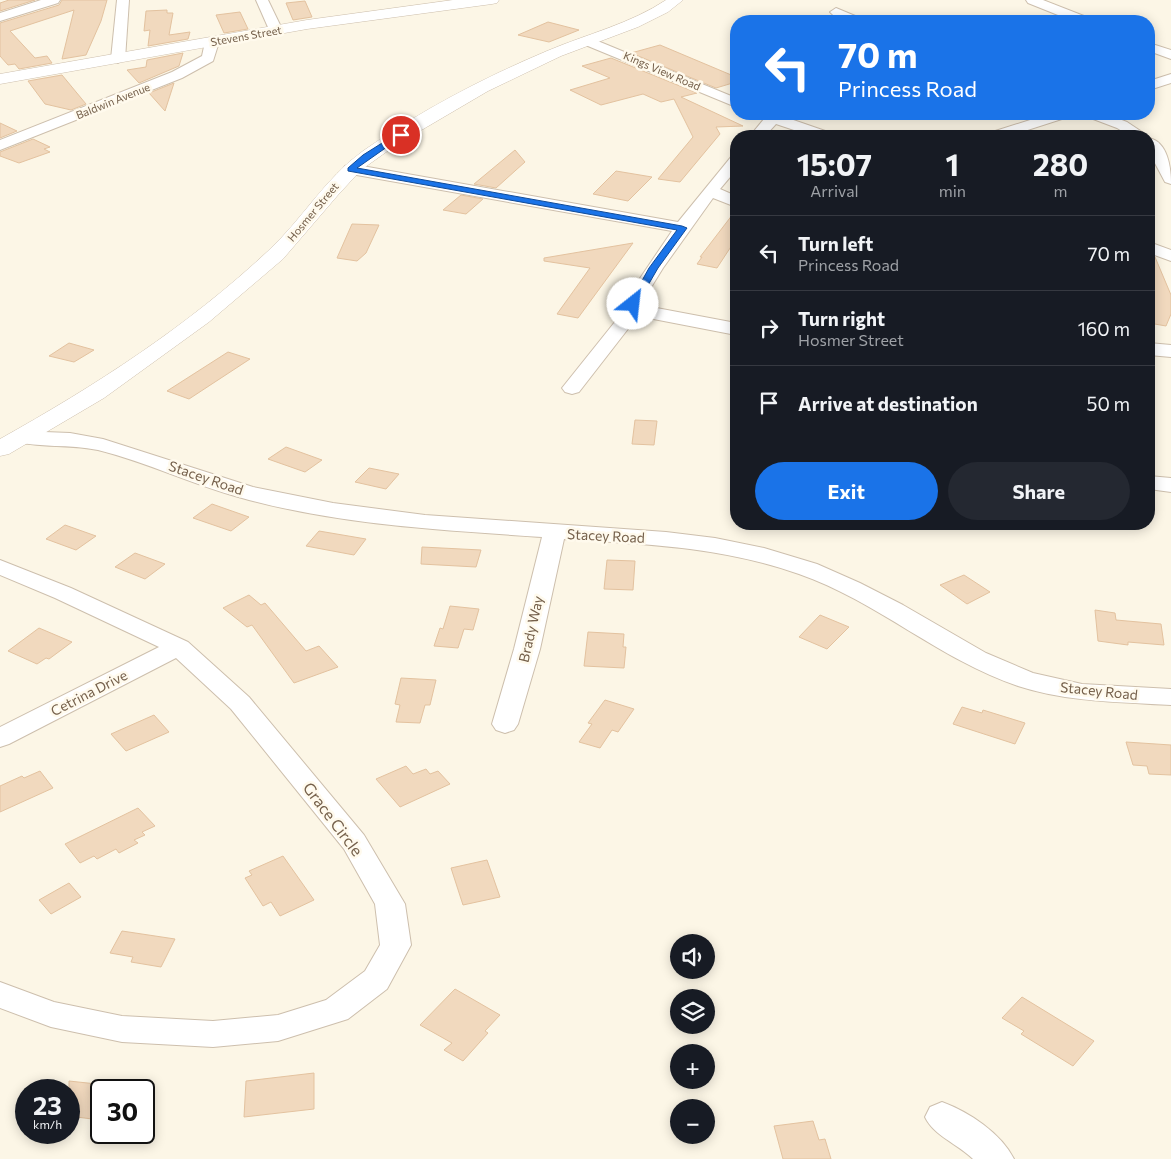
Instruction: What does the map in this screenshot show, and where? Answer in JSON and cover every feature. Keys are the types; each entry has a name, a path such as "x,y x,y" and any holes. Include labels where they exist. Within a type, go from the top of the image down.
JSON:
{"street":[{"path":"0,17 54,0"},
{"path":"118,59 123,0"},
{"path":"262,0 276,31"},
{"name":"Stevens Street","path":"0,79 276,31 462,2 492,0"},
{"name":"Hosmer Street","path":"10,443 68,410 125,372 220,302 277,254 325,195 351,170 383,146 469,95 544,58 645,17 676,0"},
{"path":"1032,0 1069,15"},
{"path":"836,12 842,15"},
{"name":"Kings View Road","path":"588,41 730,100"},
{"name":"Baldwin Avenue","path":"0,145 177,75 208,58 212,42"},
{"path":"1155,48 1171,55"},
{"path":"1155,84 1171,78"},
{"path":"780,120 809,130"},
{"path":"1013,130 1043,120"},
{"path":"1109,120 1130,130"},
{"path":"1155,150 1171,179"},
{"path":"572,388 635,308 634,302 654,268 682,228 730,167"},
{"path":"351,170 682,228"},
{"path":"710,191 730,199"},
{"path":"1155,249 1171,256"},
{"path":"635,308 641,311 730,327"},
{"path":"1155,350 1171,351"},
{"name":"Stacey Road","path":"10,443 70,439 103,445 248,493 289,502 425,522 554,533 666,539 764,554 809,569 852,588 902,615 977,660 1026,680 1082,692 1171,696"},
{"path":"1155,484 1171,485"},
{"name":"Brady Way","path":"505,724 527,649 554,533"},
{"name":"Grace Circle","path":"0,566 64,593 179,647 240,703 354,842 390,904 396,946 376,980 337,1010 278,1028 213,1034 122,1029 51,1014 0,995"},
{"name":"Cetrina Drive","path":"0,738 179,647"},
{"path":"942,1117 974,1138 996,1159"}],"building":[{"path":"9,0 35,0 0,11 0,3"},
{"path":"62,0 107,0 101,21 86,55 62,59 74,10 10,31 35,58 47,56 52,63 19,69 15,64 8,65 0,56 0,23 59,5"},
{"path":"305,1 312,17 293,20 286,3"},
{"path":"167,10 167,13 173,13 169,35 190,32 188,39 148,46 150,30 144,31 146,11"},
{"path":"240,12 248,29 224,33 216,15"},
{"path":"548,22 579,30 549,42 518,35"},
{"path":"660,45 730,74 730,84 716,88 631,53"},
{"path":"183,53 179,66 139,83 127,70 146,67 147,60"},
{"path":"611,58 697,93 681,97 743,126 716,127 720,134 680,182 658,179 693,137 674,99 661,102 643,94 601,105 570,90 610,78 582,66"},
{"path":"62,75 86,104 71,110 45,104 28,81"},
{"path":"174,83 165,111 149,93"},
{"path":"0,123 17,131 0,138"},
{"path":"33,139 50,147 44,149 50,152 19,163 0,156 0,152"},
{"path":"515,150 525,162 496,188 474,184"},
{"path":"616,171 652,177 628,201 593,194"},
{"path":"461,195 483,199 466,214 443,210"},
{"path":"730,218 730,248 717,268 697,264 702,257 700,257"},
{"path":"352,224 379,225 366,253 357,261 337,258"},
{"path":"633,243 578,318 557,314 590,268 544,261 544,258"},
{"path":"1155,257 1171,295 1171,314 1166,326 1155,324"},
{"path":"69,343 94,350 74,362 49,356"},
{"path":"228,352 250,359 189,399 167,391"},
{"path":"635,420 657,421 654,445 632,444"},
{"path":"286,447 322,460 305,472 268,459"},
{"path":"369,468 399,474 386,489 355,482"},
{"path":"212,504 249,517 231,531 193,518"},
{"path":"65,525 96,536 76,550 46,539"},
{"path":"319,531 366,539 354,555 306,546"},
{"path":"422,547 481,550 476,567 421,564"},
{"path":"135,553 165,564 145,579 115,567"},
{"path":"607,560 635,561 633,590 604,589"},
{"path":"964,575 990,592 967,604 940,585"},
{"path":"249,595 261,605 265,603 306,651 319,646 338,667 294,683 252,625 247,627 223,608"},
{"path":"450,606 479,609 473,630 464,629 458,648 434,646 440,628 443,629"},
{"path":"1095,610 1115,613 1116,620 1161,624 1164,645 1128,642 1128,645 1098,641"},
{"path":"820,615 849,627 827,649 799,637"},
{"path":"39,628 72,642 49,659 46,658 37,664 8,651"},
{"path":"588,632 624,634 623,647 626,647 624,668 584,666"},
{"path":"401,678 436,680 430,705 425,705 420,723 396,722 400,705 395,704"},
{"path":"605,700 634,709 618,732 612,730 600,748 579,742 592,724 588,723"},
{"path":"962,707 982,713 983,710 1025,723 1015,744 953,724"},
{"path":"154,715 169,732 126,751 111,734"},
{"path":"1126,742 1171,745 1171,775 1149,774 1147,766 1133,765"},
{"path":"406,766 413,774 426,769 430,774 438,771 450,784 400,807 376,779"},
{"path":"40,771 53,788 0,812 0,786 22,776 24,778"},
{"path":"138,808 155,826 142,832 145,835 134,840 138,843 119,853 116,849 97,859 94,856 80,863 65,844"},
{"path":"283,856 314,900 280,916 271,902 263,906 245,878 252,875 249,871"},
{"path":"487,860 500,897 463,905 451,868"},
{"path":"69,883 81,897 51,914 39,900"},
{"path":"122,931 175,939 161,967 131,962 133,957 110,953"},
{"path":"455,989 500,1015 485,1031 488,1033 463,1061 444,1050 452,1043 420,1025"},
{"path":"1022,997 1094,1041 1073,1066 1021,1034 1024,1031 1002,1018"},
{"path":"314,1073 314,1109 244,1117 246,1081"},
{"path":"80,1082 90,1083 90,1119 80,1117"},
{"path":"813,1121 819,1140 825,1139 831,1159 783,1159 774,1126"}],"route":[{"path":"401,135 366,157 351,170 682,228 654,268 633,304"}]}
